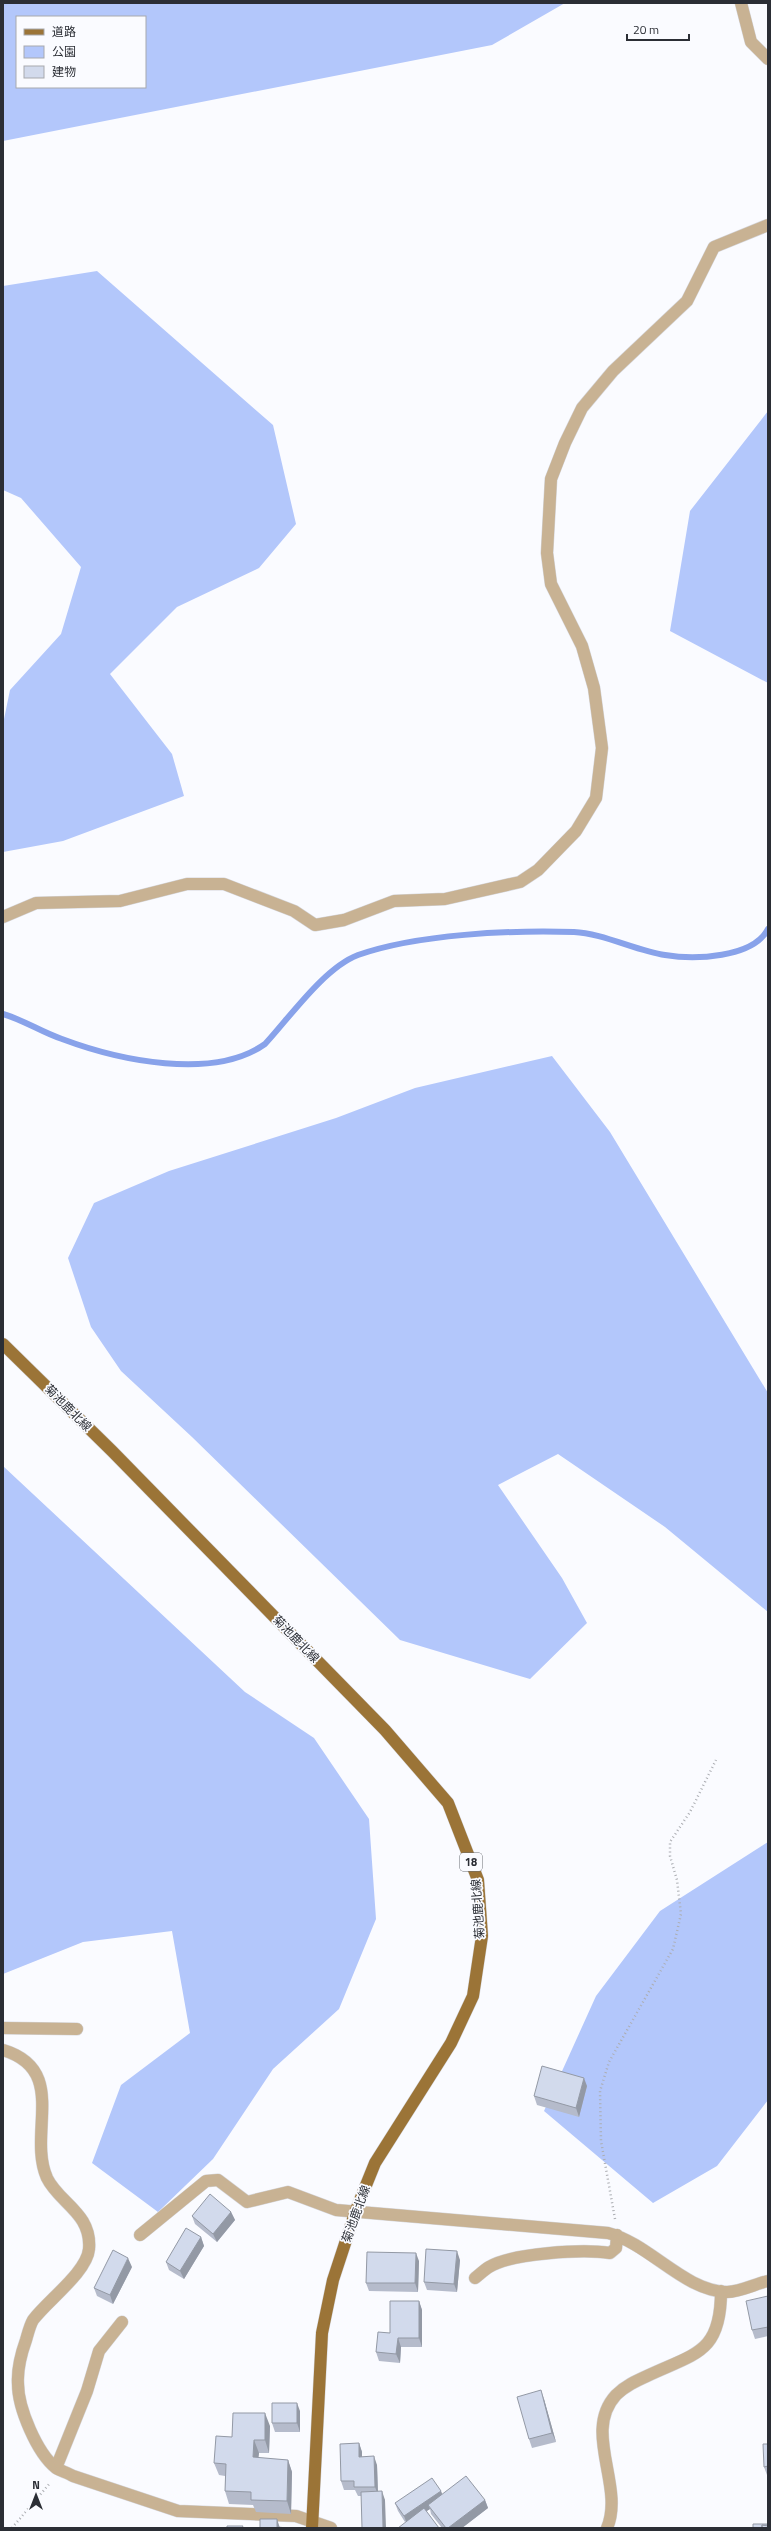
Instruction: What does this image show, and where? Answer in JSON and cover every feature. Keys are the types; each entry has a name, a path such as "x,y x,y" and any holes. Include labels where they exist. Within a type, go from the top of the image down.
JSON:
{"main road":[{"name":"菊池鹿北線","path":"3,1344 112,1451 385,1730 448,1803 478,1880 482,1936 473,1996 451,2043 375,2163 356,2210 333,2280 322,2333 313,2524"}],"street":[{"path":"741,3 751,42 768,59"},
{"path":"3,917 36,903 120,901 187,884 224,884 294,911 315,924 344,920 394,901 445,899 520,882 538,870 576,831 596,798 602,748 594,688 582,646 551,584 548,553 551,479 565,443 582,408 613,371 687,301 714,247 768,225"},
{"path":"3,2028 77,2029"},
{"path":"3,2050 28,2063 39,2080 44,2097 41,2157 48,2179 80,2216 88,2235 89,2250 80,2268 32,2321 21,2354 18,2385 24,2414 38,2446 56,2468 73,2476 178,2511 296,2516 313,2524 331,2528"},
{"path":"140,2235 206,2181 218,2180 247,2202 288,2192 336,2210 356,2210 617,2235 626,2238 706,2289 728,2292 768,2281"},
{"path":"475,2278 489,2266 512,2259 588,2250 610,2253 616,2248 617,2235"},
{"path":"607,2528 612,2503 602,2430 604,2418 616,2396 631,2384 703,2350 716,2329 721,2315 721,2291"},
{"path":"56,2468 87,2391 99,2351 122,2322"}],"path":[{"path":"617,2235 601,2141 600,2091 608,2062 673,1949 681,1914 677,1880 670,1856 670,1842 690,1812 716,1760"},
{"path":"12,2528 50,2484 56,2468"}],"green space":[{"path":"3,3 565,3 492,45 3,141"},
{"path":"97,271 273,425 296,524 259,568 177,607 110,674 172,754 184,796 63,841 3,852 3,724 10,690 61,634 81,567 21,498 3,490 3,286"},
{"path":"768,411 768,683 670,631 690,511"},
{"path":"552,1056 610,1132 768,1393 768,1612 665,1527 558,1454 498,1485 562,1578 587,1623 530,1679 400,1640 192,1437 121,1371 91,1327 68,1258 94,1203 169,1171 336,1118 415,1088"},
{"path":"3,1466 245,1692 314,1738 369,1819 376,1919 339,2009 273,2069 213,2159 158,2212 92,2163 121,2085 190,2033 172,1931 83,1942 3,1974"},
{"path":"768,1842 768,2100 717,2166 653,2203 544,2111 596,1996 660,1911"}],"building":[{"path":"542,2066 584,2078 576,2108 534,2096"},
{"path":"210,2194 231,2212 213,2234 192,2216"},
{"path":"186,2228 201,2237 180,2271 166,2262"},
{"path":"426,2249 457,2251 454,2284 424,2282"},
{"path":"113,2250 128,2258 110,2295 94,2288"},
{"path":"367,2252 416,2253 415,2283 366,2283"},
{"path":"768,2296 768,2327 752,2330 746,2301"},
{"path":"390,2301 419,2301 419,2338 398,2338 396,2354 376,2352 378,2332 390,2333"},
{"path":"541,2390 552,2433 529,2439 517,2397"},
{"path":"272,2403 297,2403 297,2423 272,2423"},
{"path":"233,2413 265,2413 265,2440 254,2440 253,2457 288,2460 287,2501 251,2500 251,2492 225,2491 226,2464 214,2463 216,2436 232,2437"},
{"path":"359,2443 359,2457 374,2456 375,2487 354,2487 354,2481 341,2481 340,2444"},
{"path":"763,2444 768,2444 768,2466 764,2467"},
{"path":"466,2476 485,2500 446,2528 428,2505"},
{"path":"432,2478 441,2491 404,2516 395,2503"},
{"path":"382,2491 383,2528 362,2528 361,2492"},
{"path":"424,2508 439,2528 398,2528"},
{"path":"260,2519 277,2519 277,2527 288,2528 260,2528"},
{"path":"753,2524 768,2524 768,2526 762,2525 762,2528 753,2528"},
{"path":"762,2525 768,2525 768,2528 762,2528"},
{"path":"227,2526 243,2526 242,2528 227,2528"}],"waterway":[{"path":"3,1014 18,1019 54,1036 110,1054 137,1060 165,1063 193,1064 219,1062 244,1055 265,1044 308,994 345,961 358,955 382,948 408,942 464,935 522,932 574,932 596,935 654,953 677,957 706,957 722,955 750,946 760,939 768,929"}]}
